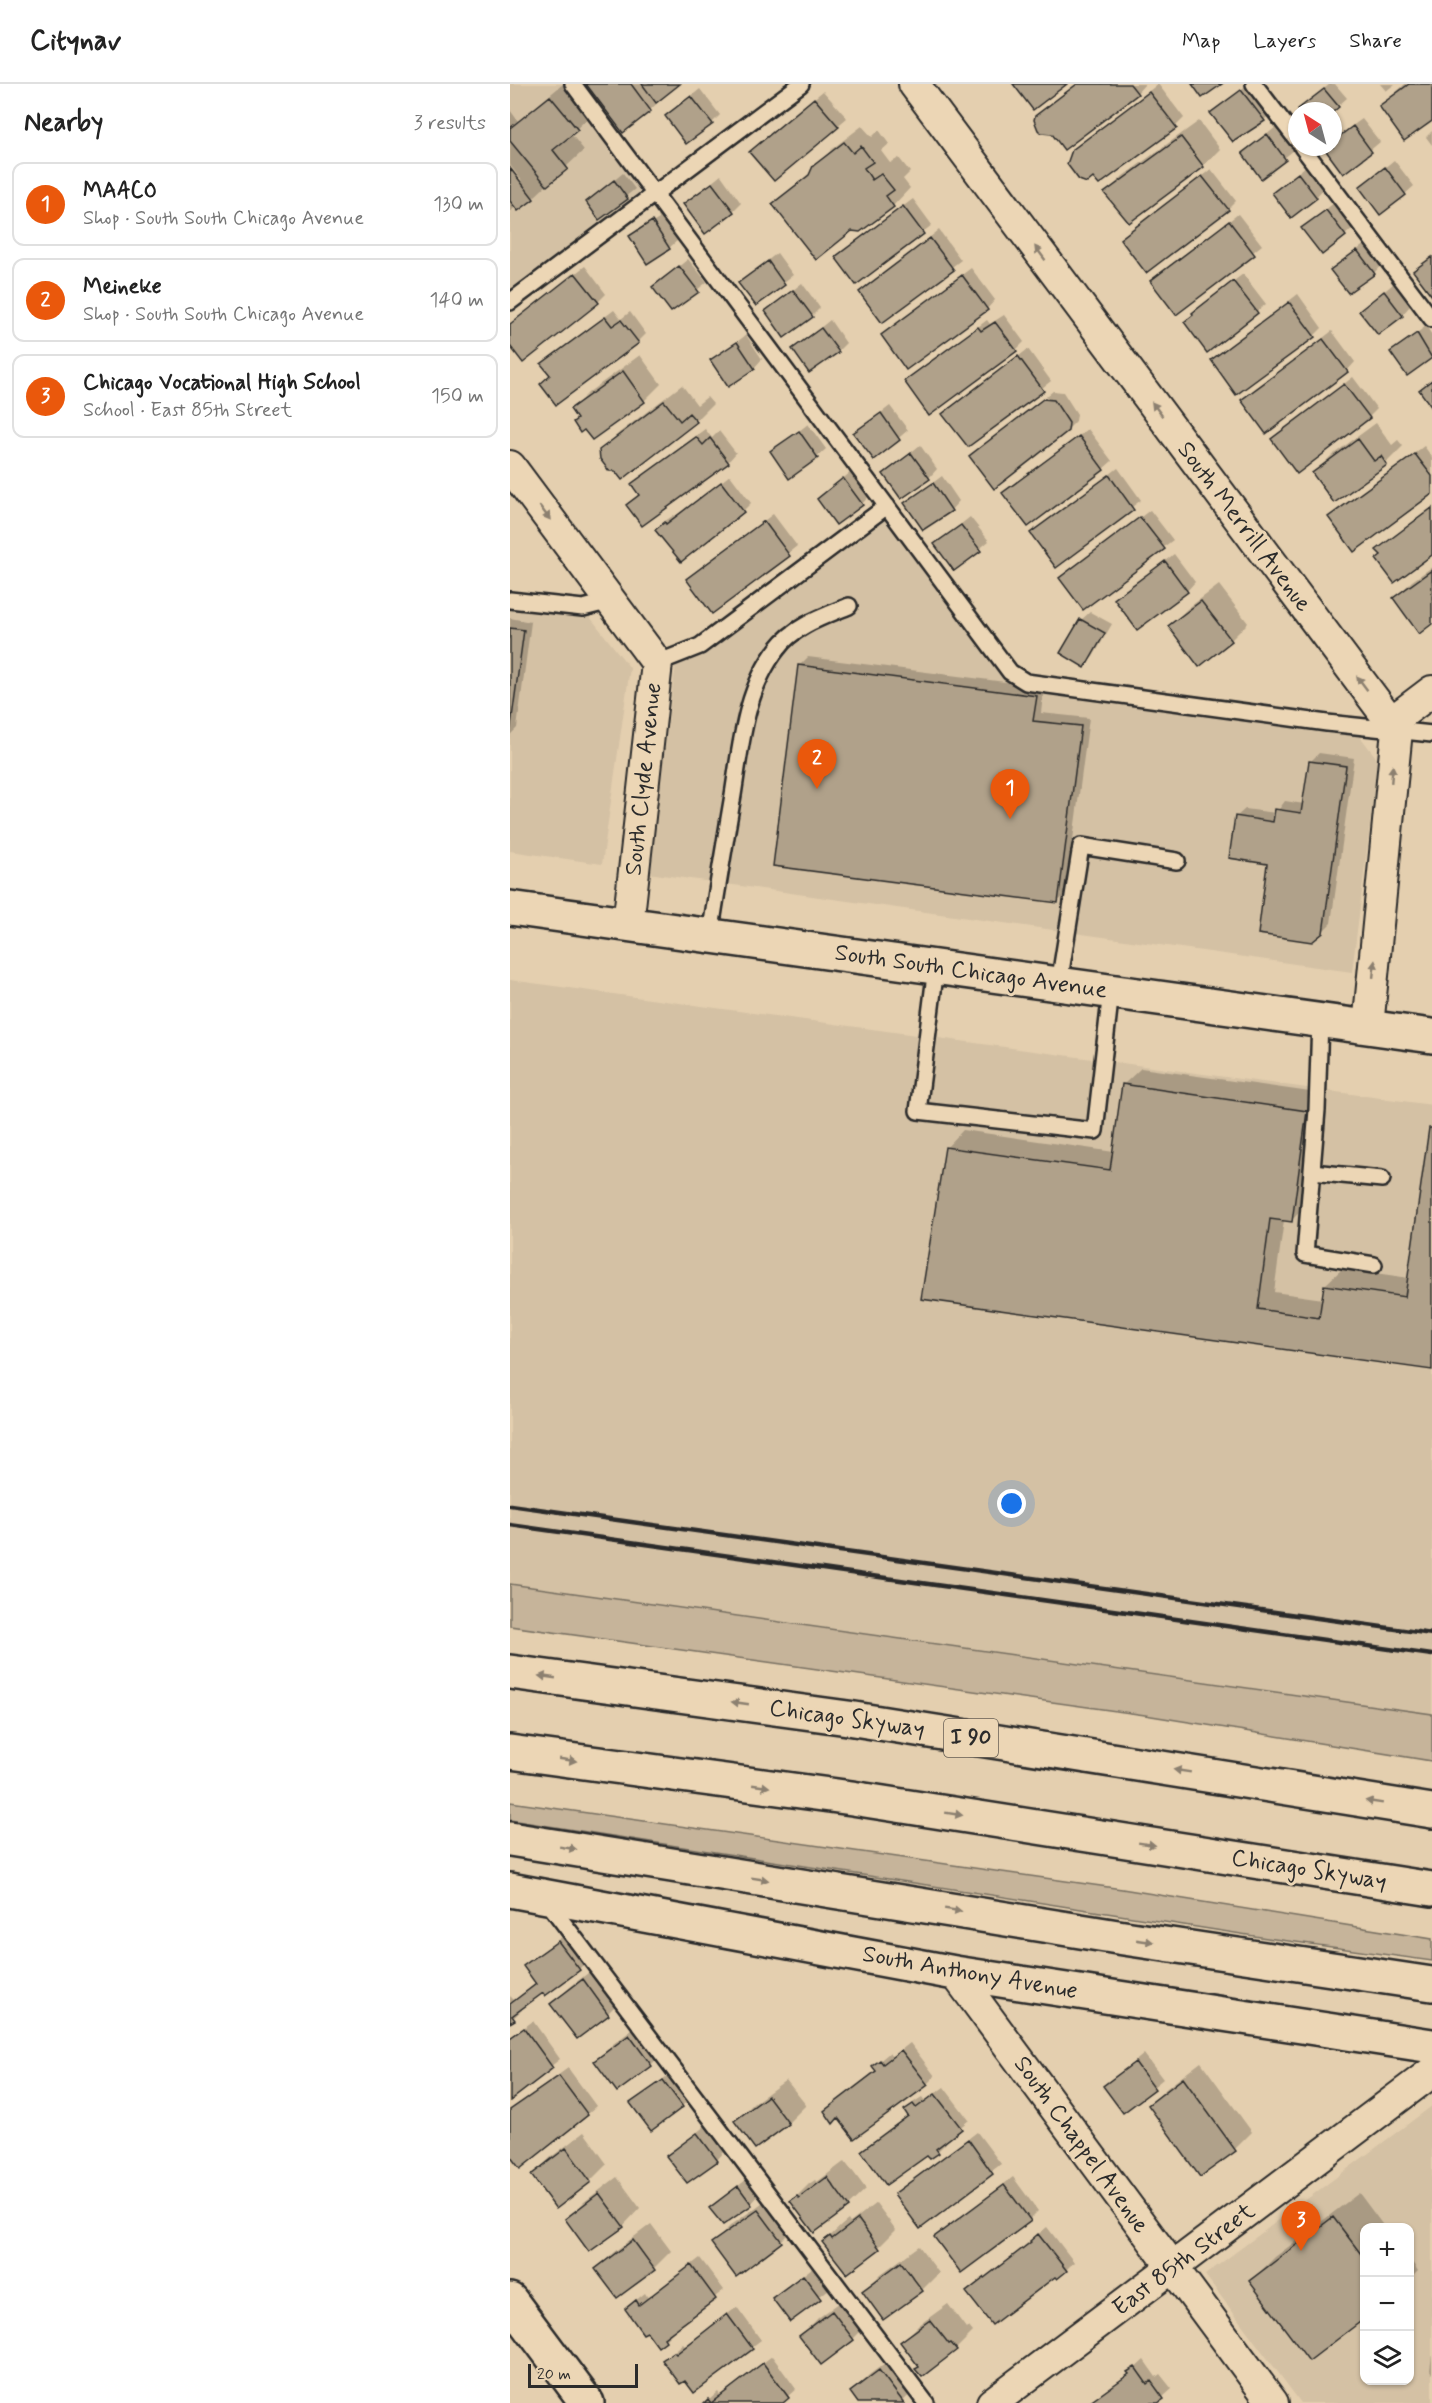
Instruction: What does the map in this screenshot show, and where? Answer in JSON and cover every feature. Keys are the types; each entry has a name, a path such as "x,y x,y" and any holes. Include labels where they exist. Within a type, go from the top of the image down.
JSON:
{"main road":[{"name":"South South Chicago Avenue","path":"510,908 1432,1036"},
{"name":"Chicago Skyway","path":"510,1672 848,1718 1432,1811"},
{"name":"Chicago Skyway","path":"510,1752 852,1798 1432,1889"},
{"path":"510,1839 1124,1938 1432,1984"},
{"name":"South Anthony Avenue","path":"510,1890 955,1973 1432,2046"},
{"path":"510,2300 586,2403"}],"street":[{"name":"South Merrill Avenue","path":"914,84 1394,726"},
{"name":"South Clyde Avenue","path":"510,466 657,663 628,924"},
{"path":"1368,1027 1394,726 1432,691"},
{"name":"South Chappel Avenue","path":"955,1973 1273,2403"},
{"name":"East 85th Street","path":"992,2403 1432,2072"}],"lane":[{"path":"573,84 1010,672 1026,682 1327,723 1394,726 1432,734"},
{"path":"510,302 801,84"},
{"path":"1254,84 1288,129"},
{"path":"1309,156 1432,319"},
{"path":"657,663 700,646 887,506"},
{"path":"510,600 583,608 611,601"},
{"path":"710,936 749,705 768,663 779,646 806,626 849,606"},
{"path":"1059,984 1081,846 1177,861"},
{"path":"936,967 918,1111 1095,1131 1111,991"},
{"path":"1320,1020 1317,1110 1305,1254 1374,1265"},
{"path":"1312,1172 1382,1179"},
{"path":"543,1896 926,2403"}],"shaded area":[{"path":"510,84 573,84 655,194 510,302"},
{"path":"887,506 1026,682 1346,718 1378,760 1352,972 648,873 677,655"},
{"path":"510,600 583,608 630,668 602,864 510,851"},
{"path":"510,980 1432,1105 1432,1714 510,1584"},
{"path":"510,1584 1432,1714 1432,1761 1145,1715 510,1626"},
{"path":"510,1802 1122,1889 1432,1939 1432,1961 1267,1938 510,1820"},
{"path":"1432,2106 1432,2403 1301,2403 1205,2275"}],"building":[{"path":"586,84 631,84 651,111 623,133"},
{"path":"642,84 680,84 656,103"},
{"path":"1013,84 1067,84 1033,110"},
{"path":"1077,84 1130,84 1138,94 1064,150 1052,134 1041,133 1038,130 1034,120 1035,116"},
{"path":"1192,84 1222,84 1202,98"},
{"path":"1409,84 1432,84 1432,121 1404,141 1379,106"},
{"path":"1324,89 1335,102 1307,102"},
{"path":"1241,90 1265,121 1233,142 1210,113"},
{"path":"1149,92 1177,128 1099,185 1093,178 1087,183 1079,180 1067,164 1072,150"},
{"path":"550,96 578,130 553,150 568,169 547,186 510,141 510,128"},
{"path":"691,96 713,124 686,144 665,116"},
{"path":"814,98 839,127 774,181 749,152"},
{"path":"1353,126 1372,152 1343,174 1330,156 1342,156 1342,134"},
{"path":"1267,134 1286,160 1261,179 1242,153"},
{"path":"1181,137 1204,167 1129,223 1104,193"},
{"path":"844,142 853,153 861,146 873,162 864,168 872,180 881,174 894,190 886,196 894,207 860,232 852,231 816,260 772,204 809,175 813,166"},
{"path":"1385,167 1406,195 1380,215 1359,187"},
{"path":"510,168 534,199 518,211 510,201"},
{"path":"1298,173 1317,198 1291,218 1272,193"},
{"path":"1202,176 1229,210 1146,273 1120,239"},
{"path":"614,180 628,199 599,220 586,202"},
{"path":"712,183 734,212 705,234 683,204"},
{"path":"903,206 924,234 856,285 835,257"},
{"path":"1326,210 1346,236 1322,255 1301,228"},
{"path":"652,221 670,249 647,264 629,236"},
{"path":"1229,221 1255,255 1176,315 1150,281"},
{"path":"930,238 954,270 882,323 859,292"},
{"path":"1357,250 1375,274 1348,293 1330,270"},
{"path":"1432,257 1432,296 1413,271"},
{"path":"768,261 785,285 756,306 738,283"},
{"path":"679,266 699,292 671,312 652,287"},
{"path":"575,273 599,303 523,363 510,346 510,324"},
{"path":"962,275 988,310 906,370 881,335"},
{"path":"1233,281 1258,313 1207,353 1184,322"},
{"path":"793,290 813,317 784,338 765,311"},
{"path":"1384,291 1403,316 1378,335 1359,311"},
{"path":"1289,302 1315,337 1236,395 1211,360"},
{"path":"605,317 612,326 621,320 639,343 556,405 540,384 550,375 541,364"},
{"path":"995,322 1017,351 929,416 904,381 978,327 981,331"},
{"path":"821,328 839,352 809,373 792,349"},
{"path":"1417,333 1432,358 1407,376 1390,352"},
{"path":"1323,339 1348,372 1266,434 1241,400"},
{"path":"737,342 755,369 728,387 710,360"},
{"path":"1018,356 1044,391 968,447 942,414"},
{"path":"623,371 645,402 592,440 584,430 580,433 573,422 577,419 570,409"},
{"path":"1432,380 1432,408 1419,390"},
{"path":"1344,384 1370,418 1297,474 1271,439"},
{"path":"1043,399 1054,400 1069,423 1068,431 994,489 969,456"},
{"path":"664,401 680,421 689,413 697,422 622,480 615,471 609,471 600,459 599,450"},
{"path":"881,413 900,440 874,460 853,433"},
{"path":"799,431 818,458 789,479 770,451"},
{"path":"1079,436 1104,470 1028,527 1002,493"},
{"path":"696,437 703,445 710,438 729,463 642,526 626,505 639,495 631,484"},
{"path":"1358,439 1374,461 1381,456 1387,465 1334,503 1312,473"},
{"path":"911,453 930,479 901,499 883,474"},
{"path":"1415,454 1432,476 1432,494 1354,552 1328,517"},
{"path":"1109,475 1134,510 1056,568 1030,533"},
{"path":"843,478 863,505 836,525 817,499"},
{"path":"721,482 744,512 681,562 655,530"},
{"path":"933,483 952,511 923,530 904,503"},
{"path":"1432,508 1432,555 1394,583 1376,559 1381,555 1376,550"},
{"path":"1140,517 1165,549 1083,610 1059,578"},
{"path":"764,521 790,556 712,614 686,579"},
{"path":"961,525 981,551 954,571 934,544"},
{"path":"1165,561 1188,592 1137,630 1114,599"},
{"path":"1432,570 1432,624 1419,634 1393,598"},
{"path":"1201,601 1232,641 1199,667 1168,626"},
{"path":"1080,619 1105,633 1085,668 1060,653"},
{"path":"510,628 524,630 510,732"},
{"path":"798,665 1037,696 1033,721 1081,726 1058,903 773,866"},
{"path":"1309,761 1346,766 1323,933 1312,942 1258,934 1267,864 1229,858 1235,816 1273,822 1275,809 1301,813"},
{"path":"1122,1084 1307,1111 1292,1222 1270,1219 1258,1309 1319,1318 1324,1285 1405,1297 1429,1128 1432,1128 1432,1370 921,1299 945,1147 1110,1170"},
{"path":"558,1941 580,1970 545,1996 543,1993 512,2016 515,2020 510,2023 510,2004 536,1984 523,1966"},
{"path":"583,1979 609,2015 577,2039 550,2004"},
{"path":"524,2028 553,2068 510,2101 510,2038"},
{"path":"629,2035 652,2066 617,2092 594,2061"},
{"path":"901,2050 928,2085 854,2139 838,2118 833,2124 824,2111 876,2071 872,2066 880,2060 883,2064"},
{"path":"1135,2062 1155,2089 1123,2113 1103,2086"},
{"path":"559,2076 588,2115 520,2169 510,2156 510,2110"},
{"path":"1183,2078 1236,2151 1200,2177 1148,2105"},
{"path":"663,2080 683,2107 651,2131 630,2103"},
{"path":"935,2094 962,2129 936,2149 939,2153 930,2159 927,2156 886,2185 861,2151 908,2116 904,2110 913,2104 916,2108"},
{"path":"768,2096 789,2124 755,2149 734,2121"},
{"path":"697,2133 718,2161 687,2183 666,2156"},
{"path":"968,2139 993,2174 920,2229 894,2194"},
{"path":"566,2148 591,2182 556,2209 531,2175"},
{"path":"827,2177 849,2207 814,2233 790,2201 797,2196 799,2198"},
{"path":"1004,2185 1031,2221 961,2273 934,2237"},
{"path":"738,2186 752,2205 723,2225 709,2208"},
{"path":"599,2193 624,2227 589,2252 565,2219"},
{"path":"758,2210 782,2242 736,2277 711,2243"},
{"path":"1333,2217 1360,2253 1360,2322 1309,2361 1249,2281"},
{"path":"858,2219 880,2249 847,2274 822,2242 830,2236 832,2239"},
{"path":"1038,2234 1067,2271 1057,2279 1055,2277 992,2325 966,2292 1031,2242"},
{"path":"633,2240 655,2270 617,2298 595,2269"},
{"path":"901,2262 923,2291 883,2320 862,2291"},
{"path":"691,2265 716,2299 664,2338 666,2341 658,2347 647,2332 643,2334 625,2309 636,2300 639,2305"},
{"path":"803,2275 821,2299 790,2322 772,2298"},
{"path":"832,2311 854,2340 821,2365 799,2336"},
{"path":"727,2314 753,2349 694,2393 685,2381 680,2384 662,2360 674,2352 676,2354"},
{"path":"930,2320 949,2344 951,2343 957,2350 922,2377 915,2369 919,2367 900,2342"},
{"path":"763,2363 789,2398 783,2403 711,2403"},
{"path":"1135,2367 1147,2384 1151,2381 1164,2399 1158,2403 1089,2403 1129,2374 1127,2372"},
{"path":"879,2370 904,2403 858,2403 850,2392"}],"railway":[{"path":"510,1505 1432,1634"},
{"path":"510,1525 1432,1655"}],"place":[{"name":"Meineke","path":"817,789"},
{"name":"MAACO","path":"1010,819"},
{"name":"Chicago Vocational High School","path":"1301,2251"}]}
